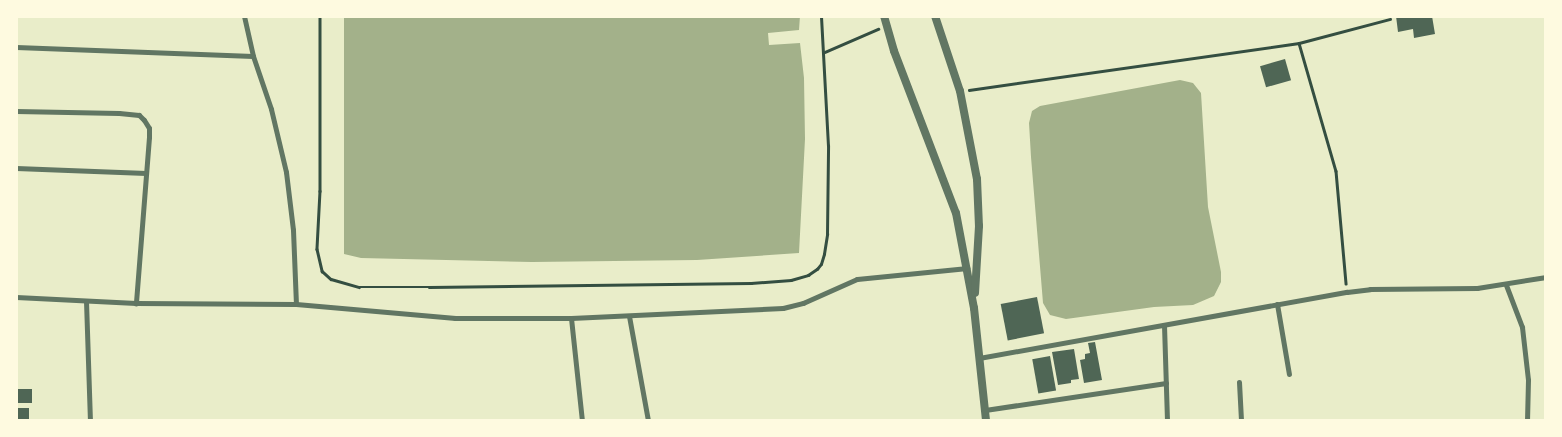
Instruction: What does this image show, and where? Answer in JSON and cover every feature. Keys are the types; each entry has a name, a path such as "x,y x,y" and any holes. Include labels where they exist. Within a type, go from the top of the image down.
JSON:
{"street":[{"path":"244,16 253,56 271,109 286,172 293,230 296,304"},
{"path":"884,16 894,51 956,213 974,308 986,421"},
{"path":"935,16 960,91 977,179 979,226 974,308"},
{"path":"16,47 253,56"},
{"path":"16,111 139,115 149,128 136,303"},
{"path":"16,168 146,173"},
{"path":"16,297 136,303 296,304 455,318 571,318 783,308 803,304 857,279 967,268"},
{"path":"979,358 1347,292 1370,289 1478,288 1506,285 1546,277"},
{"path":"1506,285 1522,328 1528,380 1527,421"},
{"path":"86,301 90,421"},
{"path":"1277,304 1288,374"},
{"path":"629,316 648,421"},
{"path":"571,318 582,421"},
{"path":"1164,325 1167,421"},
{"path":"1239,382 1241,421"},
{"path":"984,410 1166,383"}],"path":[{"path":"320,16 318,261 322,271 331,279 359,287 751,283 791,280 808,275 821,264 827,234 828,146 822,16"},
{"path":"960,91 1299,43 1390,19"},
{"path":"825,52 879,29"},
{"path":"1299,43 1336,171 1347,292"}],"shaded area":[{"path":"344,16 800,16 799,30 768,33 769,45 800,43 804,78 805,139 799,253 697,260 532,262 361,258 344,254"},
{"path":"1180,80 1193,83 1201,93 1208,207 1221,272 1221,282 1214,296 1193,305 1154,307 1066,319 1050,315 1043,303 1029,123 1032,111 1040,106"}],"building":[{"path":"1396,16 1432,16 1435,34 1414,38 1413,29 1398,32"},
{"path":"1285,59 1291,80 1266,87 1260,66"},
{"path":"1037,297 1044,333 1008,340 1001,304"},
{"path":"1095,342 1102,380 1084,383 1080,360 1085,359 1085,354 1090,353 1088,343"},
{"path":"1074,349 1079,379 1071,380 1071,383 1058,385 1052,352"},
{"path":"1050,356 1056,390 1038,394 1032,359"},
{"path":"16,389 32,389 32,403 16,403"},
{"path":"16,408 29,408 29,421 16,421"}]}
